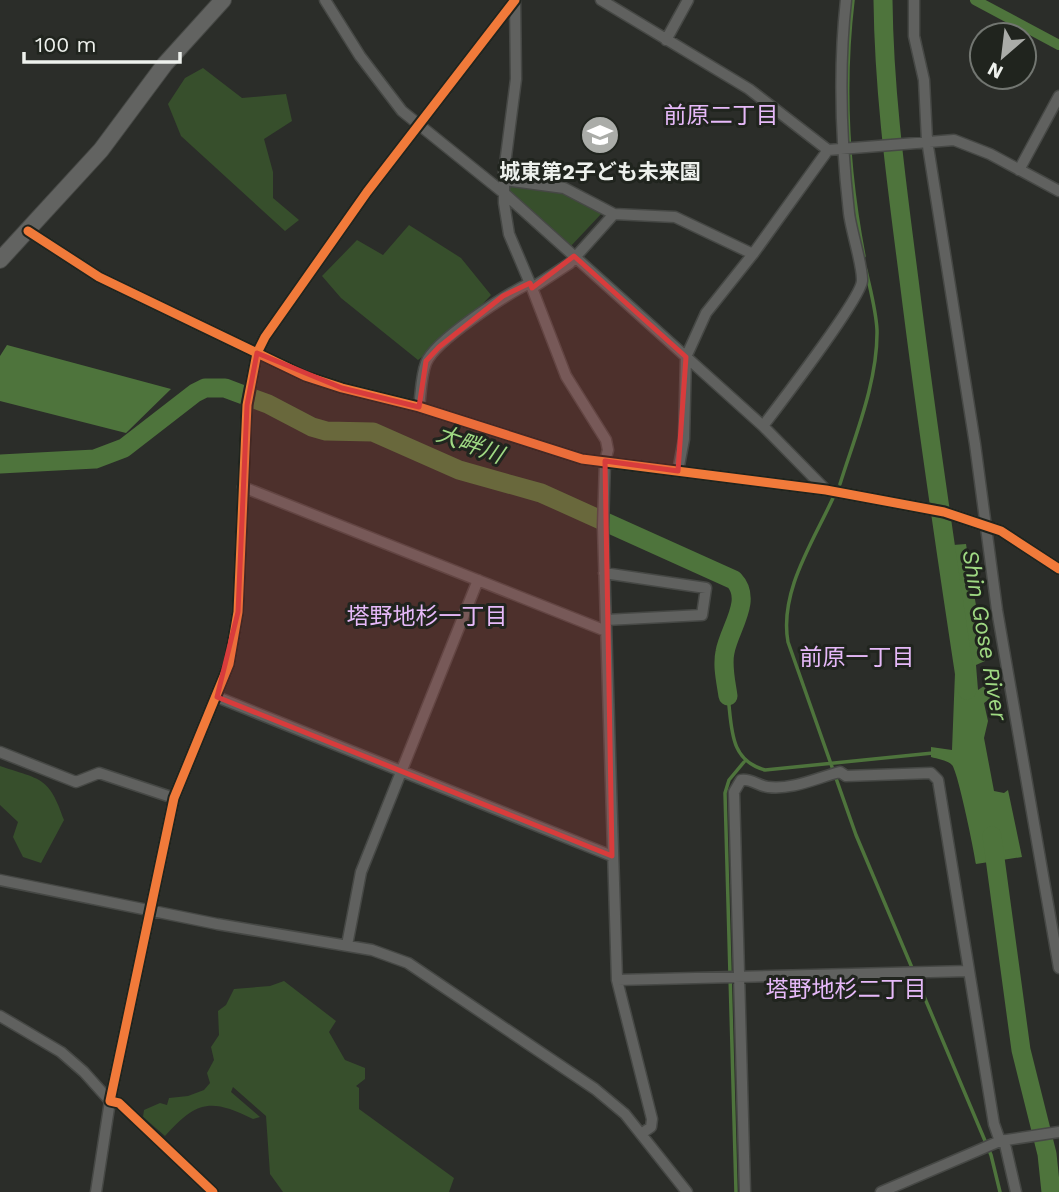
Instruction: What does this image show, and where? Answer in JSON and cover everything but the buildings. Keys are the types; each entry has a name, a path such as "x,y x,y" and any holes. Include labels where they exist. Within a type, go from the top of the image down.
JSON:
{"main road":[{"path":"3,249 28,231 102,150 166,64 223,0"}],"street":[{"path":"325,0 384,90 419,124 505,194 763,426 826,490"},
{"path":"96,1192 110,1101 174,798 229,664 238,612 247,405 257,353 265,337 343,224 515,0 516,79 504,180 509,234 566,376 606,440 608,450 605,461 603,522 617,980 652,1119 651,1127 641,1134"},
{"path":"601,0 749,89 828,150 954,140 1059,191"},
{"path":"666,40 688,0"},
{"path":"763,426 849,307 862,282 849,214 843,148 841,63 846,0"},
{"path":"914,0 914,36 924,80 928,140 997,610 1059,968"},
{"path":"1019,170 1059,96"},
{"path":"678,471 684,439 686,357 706,313 753,254 828,150"},
{"path":"504,180 564,188 614,214 675,217 753,254"},
{"path":"419,407 426,361 439,347 503,296 531,286 570,263 614,214"},
{"path":"28,231 99,277 305,376 419,407 569,456 826,490 985,523 1059,569"},
{"path":"243,487 478,580 606,625 702,615 706,588 604,573"},
{"path":"347,946 361,872 478,580"},
{"path":"217,697 612,856"},
{"path":"0,752 76,782 99,773 174,798"},
{"path":"745,1192 734,792 741,780 746,779 767,787 809,783 840,772 846,776 930,773 938,780 994,1124 1016,1192"},
{"path":"0,880 372,950 408,962 595,1089 625,1114 687,1192"},
{"path":"617,980 969,971"},
{"path":"0,1016 61,1052 85,1072 110,1101 119,1103 213,1192"},
{"path":"881,1192 999,1141 1059,1132"}],"highlighted area":[{"path":"574,256 686,357 678,471 605,461 612,856 217,697 238,612 247,405 257,353 342,388 419,407 426,361 439,347 503,296 530,283 532,288"}],"shaded area":[{"path":"203,68 242,98 286,94 292,121 264,139 273,172 273,198 299,220 285,231 181,136 168,104 185,78"},
{"path":"508,184 566,193 602,213 570,247 508,193"},
{"path":"409,225 461,258 491,295 462,326 418,360 341,298 322,276 357,240 383,255"},
{"path":"7,345 171,389 126,433 0,401 0,356"},
{"path":"966,544 985,661 976,665 978,690 984,686 991,698 984,703 988,721 984,738 994,791 1004,793 1008,790 1022,857 976,864 955,771 948,762 931,757 931,747 952,750 955,673 967,664 956,601 953,545"},
{"path":"0,766 42,782 59,806 64,820 41,863 23,857 13,837 18,822 0,805"},
{"path":"284,981 336,1021 329,1032 345,1060 365,1068 365,1079 356,1086 359,1088 359,1109 454,1178 449,1192 283,1192 270,1174 266,1116 233,1087 231,1092 260,1117 253,1119 226,1108 205,1106 186,1116 165,1136 143,1117 144,1110 160,1103 167,1105 169,1098 188,1096 204,1090 210,1083 207,1073 214,1060 211,1047 219,1035 218,1011 226,1005 234,989 270,986"}],"waterway":[{"path":"853,0 848,64 849,128 854,193 864,256"},
{"name":"Shin Gose River","path":"883,0 886,71 896,175 929,434 967,690"},
{"path":"975,0 1059,45"},
{"path":"840,484 865,408 874,369 877,330 866,270"},
{"name":"大畔川","path":"0,464 95,459 124,448 205,388 225,388 268,404 312,427 326,431 373,432 459,470 541,493 734,580 739,588 741,606 724,657 728,696"},
{"path":"833,498 793,586 788,605 788,642 856,835 991,1155 1000,1192"},
{"path":"728,696 734,741 745,759 765,770 933,753"},
{"path":"736,1192 725,793 729,780 744,762"},
{"name":"Shin Gose River","path":"992,836 1021,1050 1047,1154 1051,1192"}],"cycle path":[{"path":"213,1192 119,1103 110,1101 174,798 229,664 238,612 247,405 257,353 265,337 367,192 515,0"},
{"path":"28,231 99,277 305,376 419,407 582,459 826,490 944,512 1001,531 1059,569"}],"place":[{"name":"城東第2子ども未来園","path":"600,135"}],"district":[{"name":"前原二丁目","path":"721,115"},
{"name":"塔野地杉一丁目","path":"427,616"},
{"name":"前原一丁目","path":"857,657"},
{"name":"塔野地杉二丁目","path":"846,989"}]}
